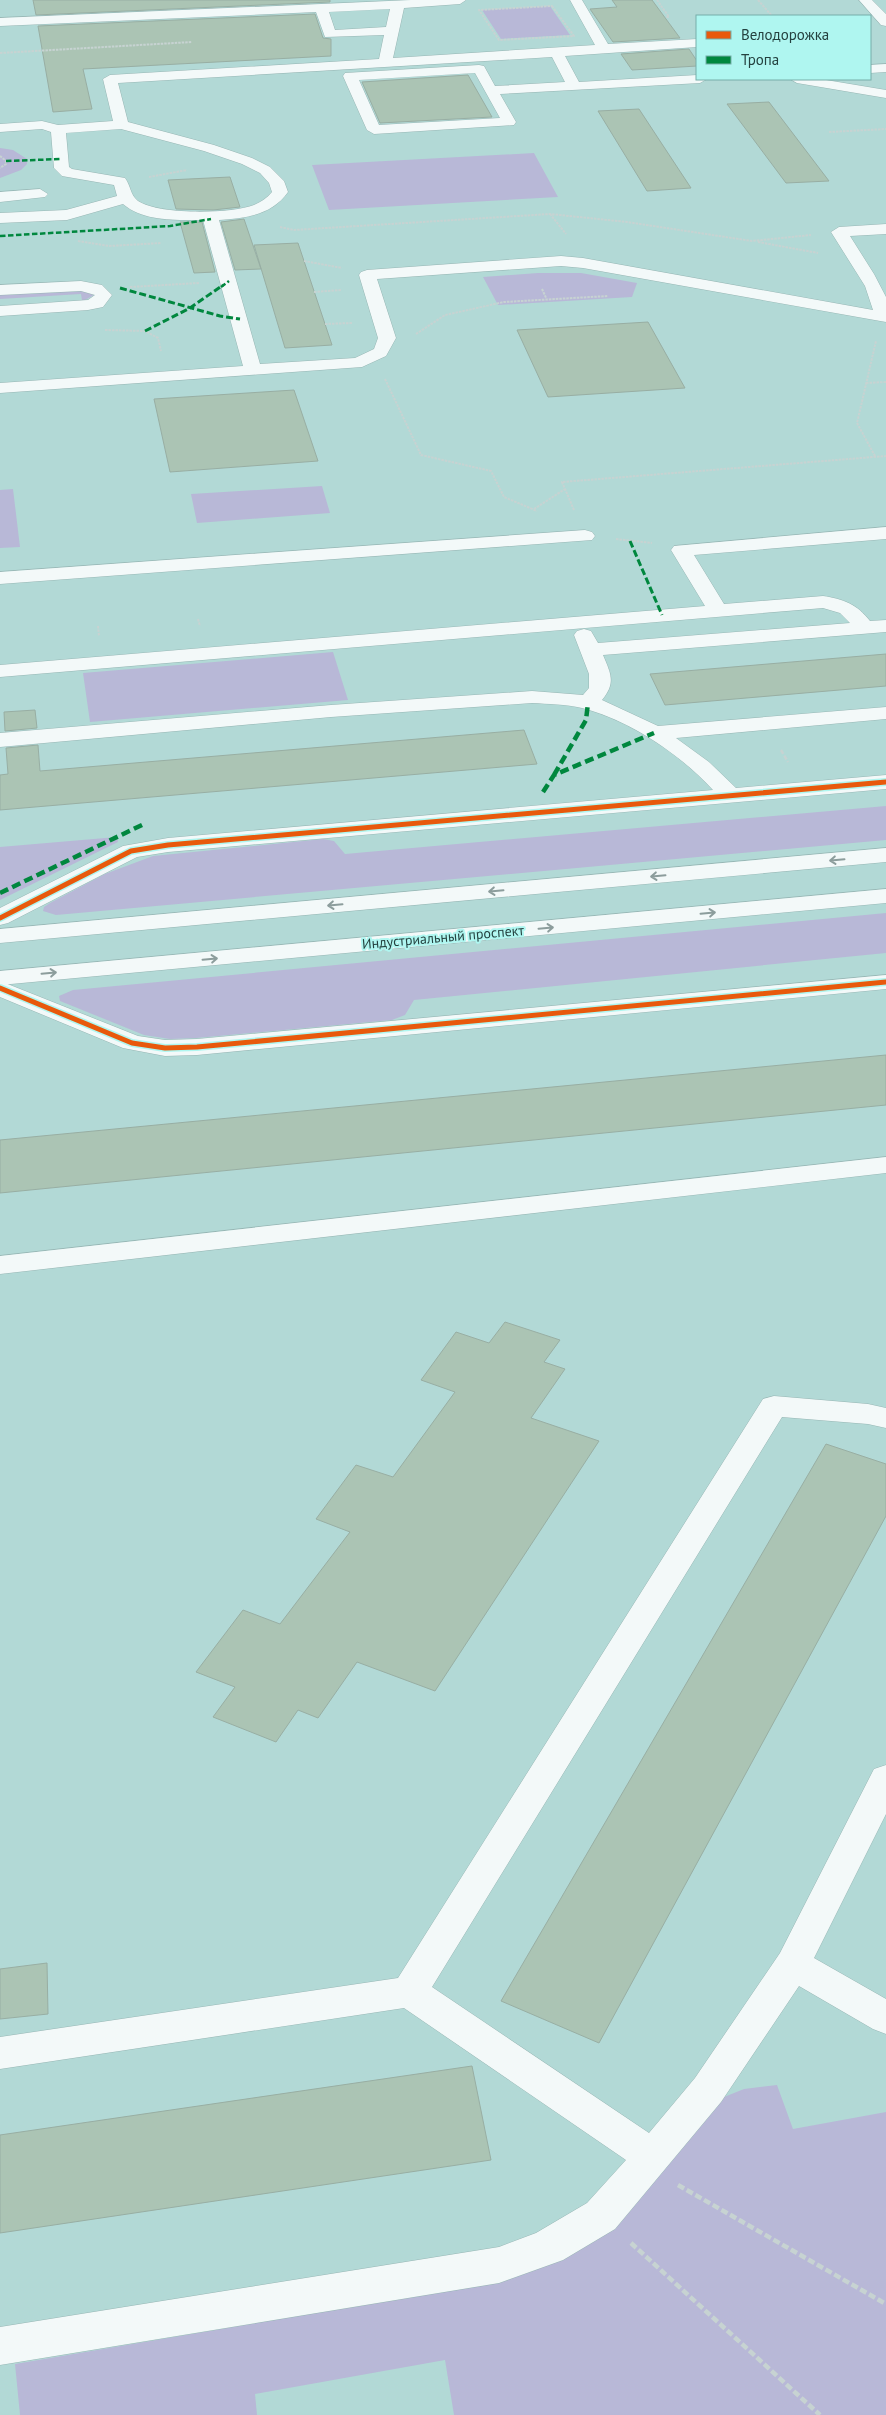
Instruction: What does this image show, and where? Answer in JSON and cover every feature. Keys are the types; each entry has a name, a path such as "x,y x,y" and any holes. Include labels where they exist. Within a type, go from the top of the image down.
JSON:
{"street":[{"path":"0,22 398,5 460,0"},
{"path":"576,0 604,48"},
{"path":"865,0 886,22"},
{"path":"385,63 398,5"},
{"path":"321,8 330,34 392,30"},
{"path":"121,125 110,79 696,43"},
{"path":"556,53 574,86"},
{"path":"871,71 886,68"},
{"path":"479,69 491,90 508,122 374,130 350,76 479,69"},
{"path":"871,72 886,90"},
{"path":"491,90 696,79"},
{"path":"803,80 886,94"},
{"path":"0,128 42,125 58,129 121,125 219,151 247,161 265,170 276,181 280,192 276,200 262,208 217,215 159,213 138,207 126,199 120,181 67,173 62,168 58,129"},
{"path":"0,197 40,194"},
{"path":"0,218 67,215 110,201 126,199"},
{"path":"217,215 216,239 253,370"},
{"path":"839,232 886,229"},
{"path":"0,388 356,363 380,353 387,338 367,275 561,261 583,262 884,316 882,305 858,260 839,232"},
{"path":"0,290 81,286 100,290 104,295 101,299 88,305 0,311"},
{"path":"717,609 681,550 886,533"},
{"path":"0,578 585,536"},
{"path":"0,671 578,623 717,609 823,602 839,604 852,610 864,628"},
{"path":"578,623 600,674 600,689 588,703"},
{"path":"590,650 886,626"},
{"path":"0,740 321,712 532,697 562,698 588,703 618,714 654,733 716,778 732,796"},
{"path":"654,733 886,713"},
{"path":"0,918 105,862 132,851 168,845 886,782"},
{"path":"0,936 886,855"},
{"name":"Индустриальный проспект","path":"0,978 886,896"},
{"path":"0,988 132,1043 165,1048 206,1046 886,982"},
{"path":"0,1265 886,1165"},
{"path":"409,1992 774,1406 868,1414 886,1418"},
{"path":"0,2346 498,2265 549,2247 600,2216 653,2157 708,2090 792,1964 882,1795"},
{"path":"792,1964 886,2018"},
{"path":"0,2053 409,1992 653,2157"}],"path":[{"path":"657,0 669,16 660,17"},
{"path":"758,0 771,15"},
{"path":"552,6 574,36 499,40 479,10 552,6"},
{"path":"0,53 195,42"},
{"path":"830,132 886,129"},
{"path":"0,156 6,161 6,164 0,168"},
{"path":"120,181 188,170"},
{"path":"217,215 294,230 550,214 627,222 752,241 858,260"},
{"path":"752,241 839,232"},
{"path":"74,241 109,246 216,239"},
{"path":"304,261 348,270"},
{"path":"100,290 229,281"},
{"path":"542,513 504,497 491,471 421,455 380,353 398,346 444,316 504,302 612,296"},
{"path":"101,330 131,329 154,334 158,338 167,376"},
{"path":"875,456 858,423 878,334"},
{"path":"866,383 886,382"},
{"path":"562,482 886,456"},
{"path":"653,2157 677,2185 886,2304"},
{"path":"600,2216 820,2415"}],"shaded area":[{"path":"550,6 570,35 501,39 482,10"},
{"path":"0,148 13,150 27,159 27,164 21,170 0,178"},
{"path":"534,153 558,197 329,210 312,165"},
{"path":"538,273 581,273 637,283 632,297 498,305 483,277"},
{"path":"81,290 93,292 94,295 85,300 82,300 81,294 0,299 0,295"},
{"path":"322,486 330,513 197,523 191,494"},
{"path":"13,489 20,547 0,548 0,490"},
{"path":"333,652 348,700 90,722 83,673"},
{"path":"886,806 886,840 56,915 43,911 44,907 50,903 105,874 153,856 323,839 334,841 345,854"},
{"path":"117,837 118,842 0,900 0,847"},
{"path":"886,913 886,953 414,1000 405,1015 392,1020 170,1039 144,1035 60,1001 59,996 73,990"},
{"path":"777,2085 793,2129 886,2112 886,2415 454,2415 445,2360 255,2394 257,2415 20,2415 15,2364 503,2281 709,2103 744,2089"}],"building":[{"path":"33,0 330,0 330,2 36,15"},
{"path":"612,0 652,0 680,38 613,42 590,9 617,7"},
{"path":"315,14 323,38 331,39 331,56 83,69 92,109 53,112 38,26"},
{"path":"689,49 696,60 696,66 632,70 621,54"},
{"path":"468,75 492,117 380,123 362,82"},
{"path":"769,102 829,181 786,183 727,104"},
{"path":"639,109 691,188 647,191 598,111"},
{"path":"230,177 240,207 213,210 176,209 168,180"},
{"path":"244,219 261,269 235,270 221,222"},
{"path":"180,222 202,222 215,272 194,273"},
{"path":"298,243 332,345 285,348 254,245"},
{"path":"648,322 685,388 548,397 517,330"},
{"path":"294,390 318,461 170,472 154,399"},
{"path":"886,654 886,686 665,705 650,674"},
{"path":"35,710 37,728 5,731 4,712"},
{"path":"524,730 537,764 0,810 0,775 8,774 6,748 38,745 40,771"},
{"path":"886,1055 886,1105 0,1193 0,1140"},
{"path":"505,1322 560,1340 544,1362 565,1369 531,1418 599,1441 435,1691 357,1662 318,1718 298,1710 276,1742 213,1717 235,1687 196,1672 243,1610 280,1624 350,1532 316,1519 356,1465 393,1477 455,1392 421,1380 456,1332 489,1343"},
{"path":"826,1444 886,1464 886,1516 599,2043 501,2001"},
{"path":"47,1963 48,2014 0,2019 0,1969"},
{"path":"472,2066 491,2160 0,2233 0,2135"}],"marked path":[{"path":"6,161 61,159"},
{"path":"0,236 170,226 211,219"},
{"path":"145,331 190,308 229,281"},
{"path":"120,288 220,316 240,319"},
{"path":"630,541 662,615"},
{"path":"554,775 586,720 588,703"},
{"path":"543,792 554,775 654,733"},
{"path":"0,893 144,824"}],"cycle path":[{"path":"0,918 131,851 168,845 886,782"},
{"path":"0,988 132,1043 165,1048 197,1047 886,982"}]}
